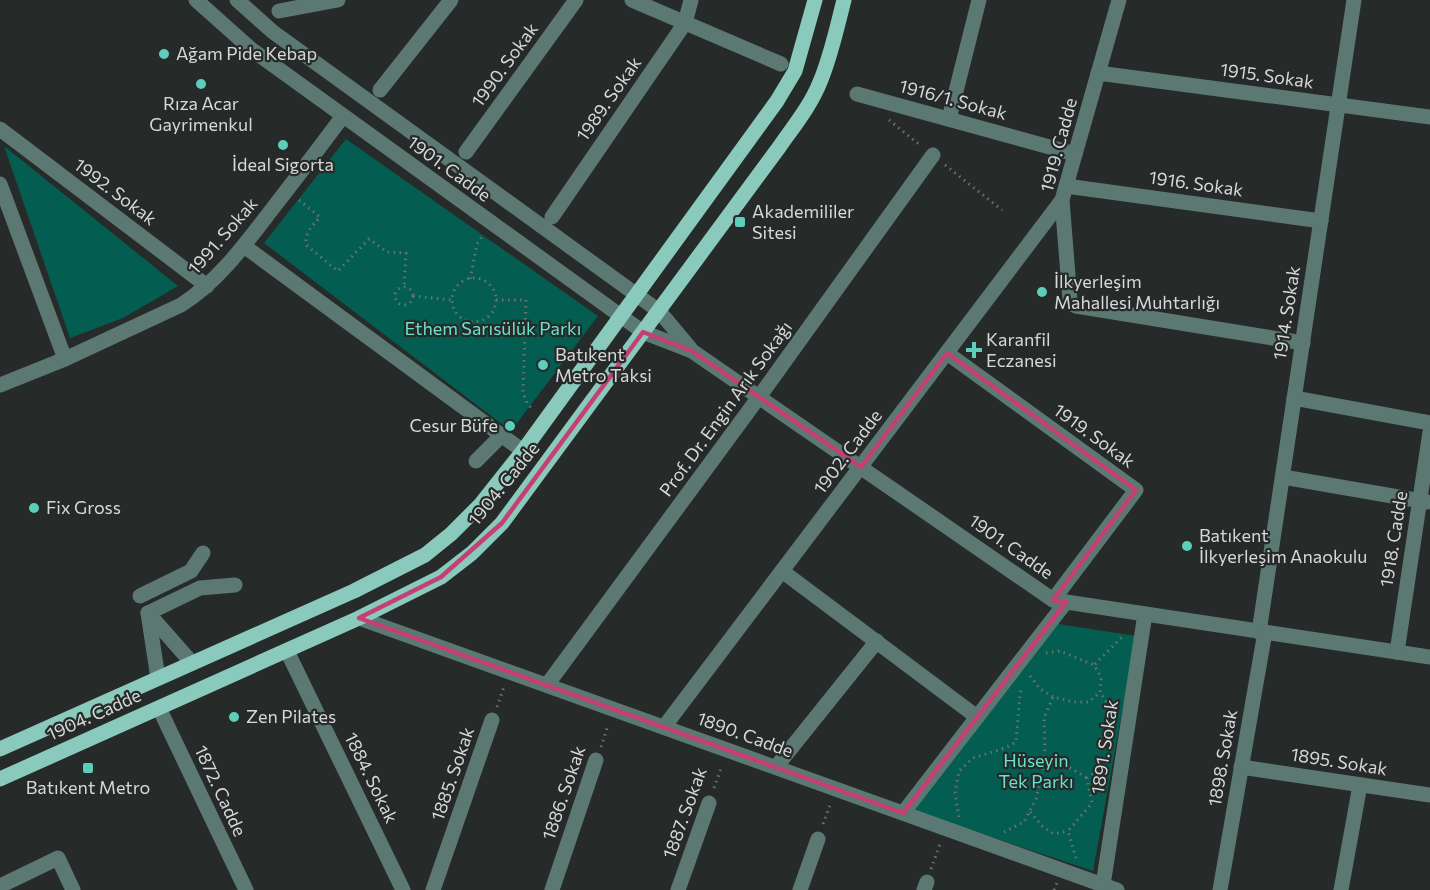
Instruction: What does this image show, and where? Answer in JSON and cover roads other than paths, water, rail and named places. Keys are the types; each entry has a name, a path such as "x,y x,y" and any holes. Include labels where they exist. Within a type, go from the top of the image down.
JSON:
{"main road":[{"name":"1904. Cadde","path":"0,749 354,591 425,555 452,534 481,504 523,451 777,101 795,71 815,0"},
{"name":"1904. Cadde","path":"0,779 359,618 441,577 472,553 502,523 806,108 820,84 844,0"}],"street":[{"name":"1901. Cadde","path":"196,0 246,45 643,332 692,351 1059,601 1430,657"},
{"name":"1901. Cadde","path":"237,0 273,32 659,311 692,351"},
{"path":"279,11 338,0"},
{"path":"380,90 451,0"},
{"name":"1990. Sokak","path":"466,152 576,0"},
{"path":"632,0 781,64"},
{"name":"1989. Sokak","path":"552,217 685,23 691,0"},
{"path":"949,119 979,0"},
{"name":"1919. Cadde","path":"1119,0 1064,193 1072,304 1303,343"},
{"name":"1914. Sokak","path":"1262,632 1282,477 1354,0"},
{"name":"1915. Sokak","path":"1098,73 1430,117"},
{"name":"1916/1. Sokak","path":"857,94 1075,154"},
{"name":"1991. Sokak","path":"0,385 65,359 193,297 207,286 244,246 344,116"},
{"name":"1992. Sokak","path":"0,129 207,286"},
{"name":"Prof. Dr. Engin Arık Sokağı","path":"547,685 759,398 933,155"},
{"path":"0,184 65,359"},
{"name":"1916. Sokak","path":"1064,193 1321,221"},
{"name":"1902. Cadde","path":"664,727 861,468 1064,193"},
{"path":"244,246 523,451"},
{"name":"1919. Sokak","path":"947,353 1136,490 1059,601"},
{"path":"1294,398 1430,423"},
{"name":"1918. Cadde","path":"1397,652 1425,501 1430,432"},
{"path":"476,461 502,435"},
{"path":"1282,477 1425,501"},
{"path":"140,596 191,571 203,553"},
{"path":"782,571 977,717"},
{"path":"148,613 200,588 235,585"},
{"path":"903,813 977,717 1059,601"},
{"path":"148,613 192,663"},
{"path":"148,613 158,678"},
{"name":"1891. Sokak","path":"1110,887 1145,614"},
{"name":"1890. Cadde","path":"359,618 1110,887"},
{"name":"1898. Sokak","path":"1220,890 1262,632"},
{"path":"776,767 877,641"},
{"name":"1884. Sokak","path":"287,651 404,890"},
{"name":"1872. Cadde","path":"159,708 246,890"},
{"name":"1885. Sokak","path":"433,890 492,720"},
{"name":"1886. Sokak","path":"552,890 596,760"},
{"name":"1895. Sokak","path":"1241,766 1430,795"},
{"path":"1341,890 1360,785"},
{"name":"1887. Sokak","path":"678,890 709,803"},
{"path":"800,890 818,839"},
{"path":"0,886 58,858 73,890"}],"place":[{"name":"Ağam Pide Kebap","path":"164,54"},
{"name":"Rıza Acar Gayrimenkul","path":"201,84"},
{"name":"İdeal Sigorta","path":"283,145"},
{"name":"Akademililer Sitesi","path":"740,222"},
{"name":"İlkyerleşim Mahallesi Muhtarlığı","path":"1042,292"},
{"name":"Karanfil Eczanesi","path":"974,350"},
{"name":"Batıkent Metro Taksi","path":"543,365"},
{"name":"Cesur Büfe","path":"510,426"},
{"name":"Fix Gross","path":"34,508"},
{"name":"Batıkent İlkyerleşim Anaokulu","path":"1187,546"},
{"name":"Zen Pilates","path":"234,717"},
{"name":"Batıkent Metro","path":"88,768"}],"park label":[{"name":"Ethem Sarısülük Parkı","path":"493,329"},
{"name":"Hüseyin Tek Parkı","path":"1036,771"}]}
